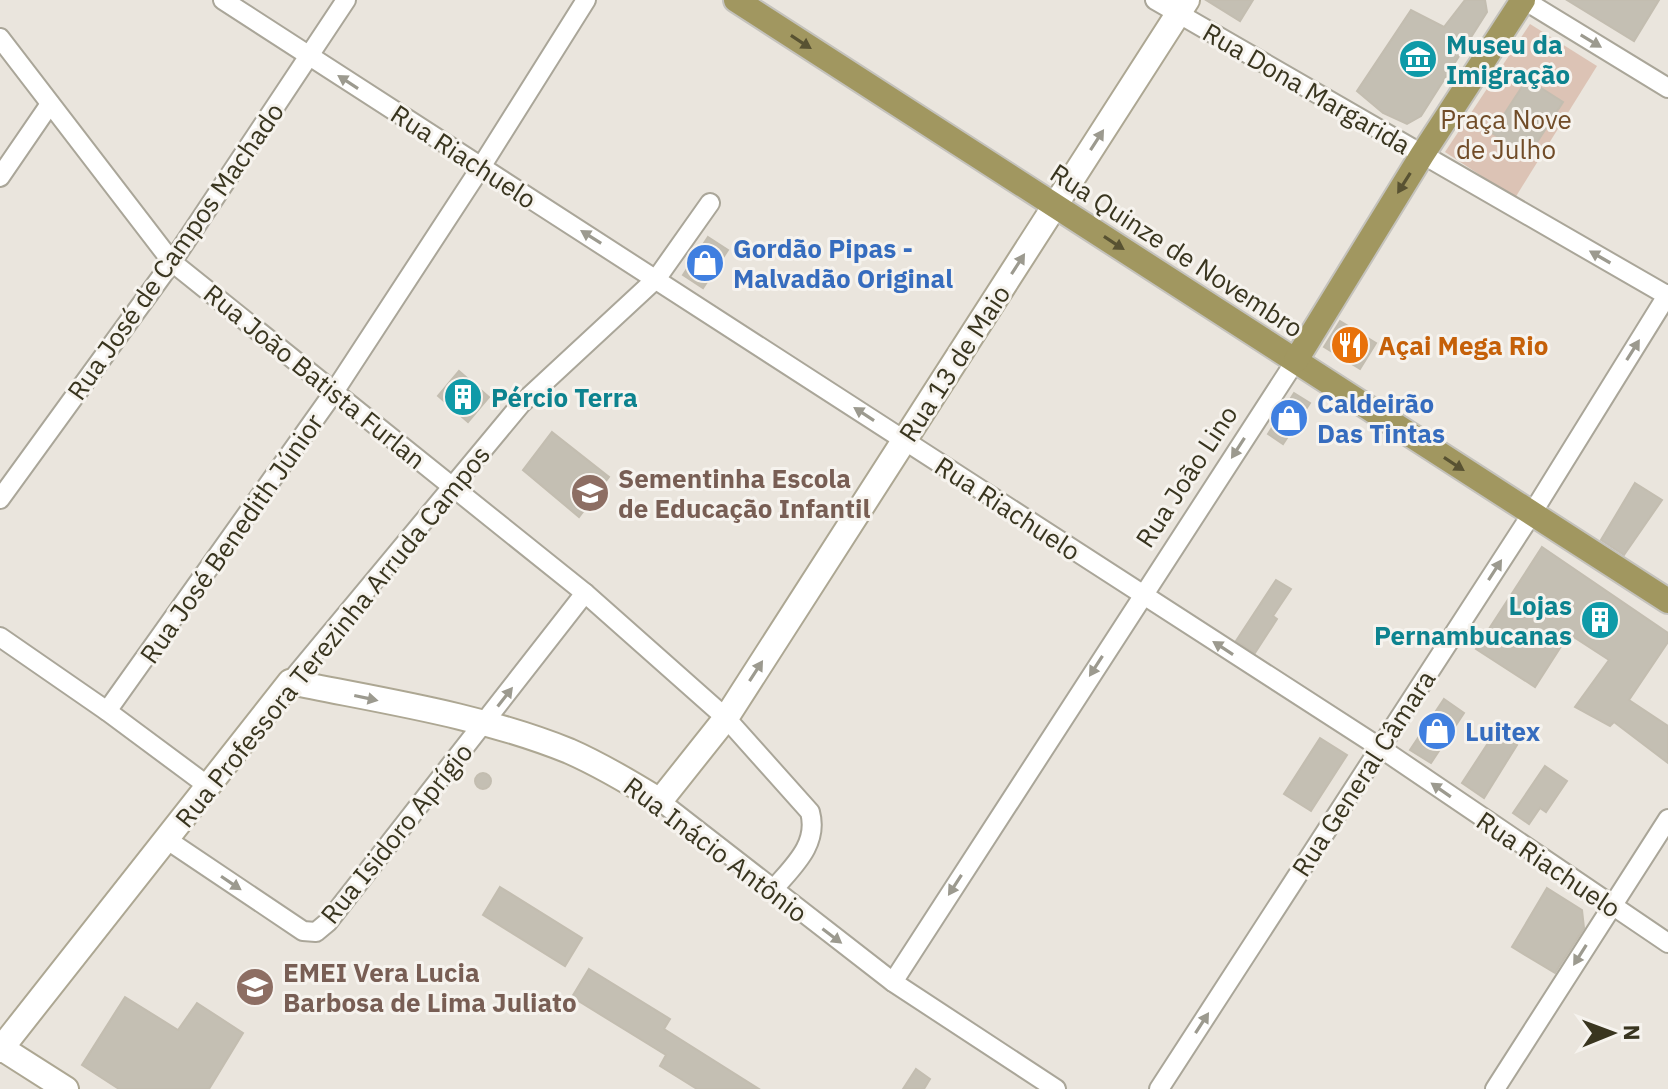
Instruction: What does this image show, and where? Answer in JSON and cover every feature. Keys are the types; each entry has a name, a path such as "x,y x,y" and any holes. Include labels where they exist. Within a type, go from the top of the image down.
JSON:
{"main road":[{"name":"Rua Quinze de Novembro","path":"736,0 1668,601"},
{"name":"Rua João Lino","path":"1296,360 1422,155 1524,0"}],"street":[{"name":"Rua Riachuelo","path":"223,0 1379,747 1668,943"},
{"name":"Rua José de Campos Machado","path":"0,499 172,262 346,0"},
{"name":"Rua José Benedith Júnior","path":"107,711 334,392 586,0"},
{"name":"Rua Dona Margarida","path":"1155,0 1183,7 1422,155 1668,295"},
{"path":"1524,0 1668,88"},
{"name":"Rua 13 de Maio","path":"660,801 726,718 1183,7"},
{"name":"Rua João Batista Furlan","path":"0,38 172,262 585,593 726,718 810,812 814,825 805,851 773,890"},
{"path":"0,177 50,104"},
{"name":"Rua Professora Terezinha Arruda Campos","path":"0,1048 290,682 452,485 521,404 657,278 710,203"},
{"name":"Rua General Câmara","path":"1159,1089 1531,515 1668,295"},
{"name":"Rua João Lino","path":"893,982 1296,360"},
{"name":"Rua Isidoro Aprígio","path":"166,839 303,931 316,932 328,922 585,593"},
{"path":"0,637 208,786"},
{"name":"Rua Inácio Antônio","path":"290,682 485,722 570,751 611,772 660,801 893,982 1056,1089"},
{"path":"1495,1089 1668,819"},
{"path":"0,1048 66,1089"}],"green space":[{"name":"Praça Nove de Julho","path":"1530,24 1597,66 1515,198 1445,152"}],"building":[{"path":"1206,0 1253,0 1240,21"},
{"name":"Museu da Imigração","path":"1465,0 1485,0 1487,12 1421,116 1407,124 1383,113 1357,91 1411,10 1444,27"},
{"path":"1567,0 1659,0 1634,41"},
{"path":"1527,79 1563,102 1528,156 1492,133"},
{"path":"708,237 728,250 703,288 683,275"},
{"name":"Açai Mega Rio","path":"1340,321 1376,343 1360,369 1324,347"},
{"name":"Pércio Terra","path":"459,371 489,397 468,422 438,396"},
{"name":"Caldeirão Das Tintas","path":"1294,393 1310,403 1283,444 1268,434"},
{"path":"552,432 609,477 579,517 523,470"},
{"path":"1635,483 1662,500 1624,555 1601,540"},
{"path":"1542,547 1668,633 1668,642 1629,700 1668,726 1668,763 1614,722 1610,726 1575,707 1609,660 1569,634 1535,687 1476,649"},
{"path":"1276,580 1291,589 1273,616 1277,619 1255,653 1236,641"},
{"name":"Luitex","path":"1444,699 1464,713 1431,763 1410,750"},
{"path":"1496,731 1517,745 1484,798 1462,783"},
{"path":"1320,738 1347,755 1311,811 1284,794"},
{"path":"1545,766 1567,781 1546,812 1540,808 1529,824 1513,813"},
{"path":"483,773 491,781 483,789 475,781"},
{"path":"500,887 582,938 565,966 483,915"},
{"path":"1547,888 1582,910 1584,928 1555,973 1512,947"},
{"path":"589,969 670,1019 664,1029 759,1089 697,1089 660,1066 666,1055 572,997"},
{"path":"125,997 178,1030 197,1003 243,1033 209,1089 119,1089 82,1065"},
{"path":"916,1069 930,1079 924,1089 903,1089"}],"place":[{"name":"Museu da Imigração","path":"1418,59"},
{"name":"Gordão Pipas - Malvadão Original","path":"705,263"},
{"name":"Açai Mega Rio","path":"1350,345"},
{"name":"Pércio Terra","path":"463,397"},
{"name":"Caldeirão Das Tintas","path":"1289,418"},
{"name":"Sementinha Escola de Educação Infantil","path":"590,493"},
{"name":"Lojas Pernambucanas","path":"1600,620"},
{"name":"Luitex","path":"1437,731"},
{"name":"EMEI Vera Lucia Barbosa de Lima Juliato","path":"255,987"}]}
